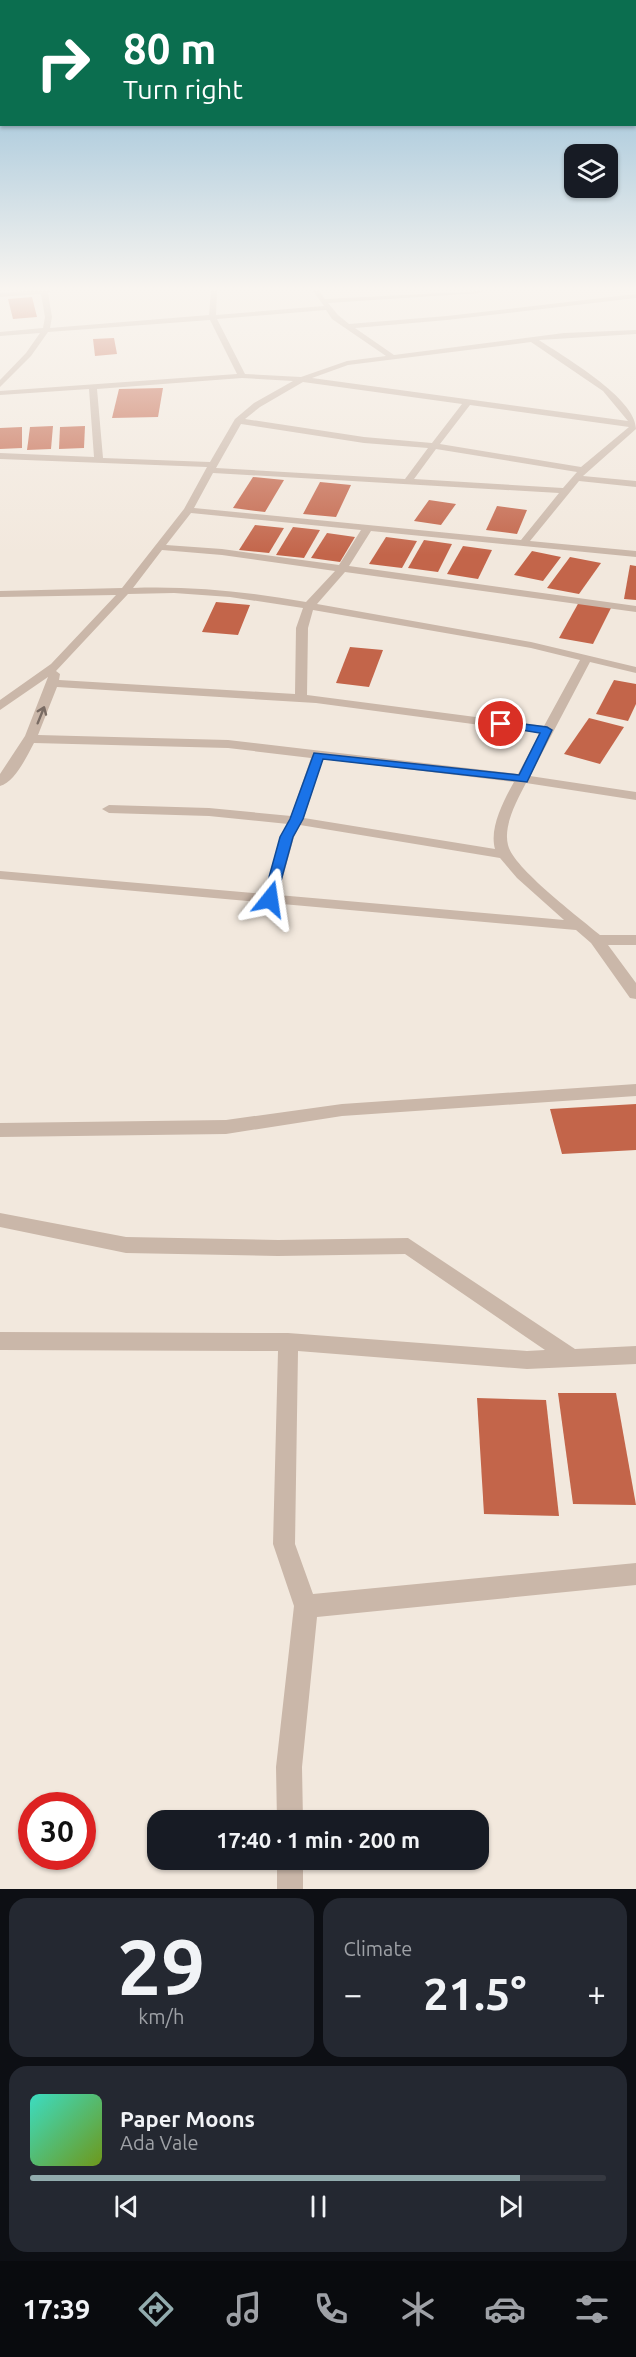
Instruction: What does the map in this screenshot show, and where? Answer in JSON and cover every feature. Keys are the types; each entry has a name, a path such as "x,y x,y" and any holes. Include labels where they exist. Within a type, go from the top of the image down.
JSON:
{"street":[{"path":"0,393 195,379"},
{"path":"0,706 23,687 55,666 125,591 188,510 238,421 257,405 302,379"},
{"path":"303,379 468,401 634,429"},
{"path":"591,379 606,389 634,429"},
{"path":"93,386 99,460"},
{"path":"408,481 468,401"},
{"path":"238,421 364,440 434,446 636,484"},
{"path":"524,543 579,474 634,429"},
{"path":"0,456 99,460 566,491"},
{"path":"188,510 636,554"},
{"path":"301,698 302,628 309,606 342,569 368,527"},
{"path":"159,547 222,552 636,609"},
{"path":"0,594 125,591 208,593 309,606 520,642 636,670"},
{"path":"586,659 510,801 500,836 505,855 522,875 596,940 636,994"},
{"path":"0,782 14,768 31,739 53,683 55,666"},
{"path":"53,683 301,698 547,730"},
{"path":"0,688 23,687"},
{"path":"31,739 228,744 522,779 636,796"},
{"path":"270,899 287,837 297,819 318,755"},
{"path":"109,809 166,808 297,819 505,855"},
{"path":"0,875 581,926"},
{"path":"596,940 636,940"},
{"path":"0,1130 226,1127 342,1110 636,1090"},
{"path":"0,1220 126,1245 278,1248 408,1246 572,1358"},
{"path":"0,1341 288,1342 527,1360 636,1355"},
{"path":"288,1342 284,1544 306,1606 289,1767 290,1810"},
{"path":"306,1606 636,1574"},
{"path":"290,1870 290,1889"}],"building":[{"path":"163,388 158,417 112,418 119,389"},
{"path":"53,426 51,449 27,450 30,427"},
{"path":"85,426 84,448 59,449 60,427"},
{"path":"22,427 22,448 0,449 0,428"},
{"path":"253,477 284,480 265,512 233,508"},
{"path":"320,482 351,485 336,517 303,514"},
{"path":"429,500 456,504 441,525 414,521"},
{"path":"497,506 527,510 517,534 486,530"},
{"path":"255,525 284,528 269,553 239,550"},
{"path":"293,527 320,530 304,558 276,555"},
{"path":"327,533 355,537 340,562 311,558"},
{"path":"386,537 417,541 402,568 369,564"},
{"path":"424,540 452,544 438,572 408,568"},
{"path":"463,546 492,550 478,579 447,574"},
{"path":"532,551 561,557 543,581 514,575"},
{"path":"570,557 601,563 579,594 547,588"},
{"path":"630,565 636,566 636,600 624,599"},
{"path":"216,602 250,605 238,635 202,632"},
{"path":"579,602 611,608 593,644 559,638"},
{"path":"350,647 383,650 369,687 336,683"},
{"path":"614,680 636,684 636,704 628,721 596,714"},
{"path":"589,718 624,727 600,764 564,754"},
{"path":"636,1104 636,1150 562,1154 550,1109"},
{"path":"558,1393 616,1393 636,1505 573,1504"},
{"path":"477,1398 546,1400 559,1516 484,1514"}],"route":[{"path":"270,899 287,837 297,819 318,755 522,779 547,730 501,724"}]}
